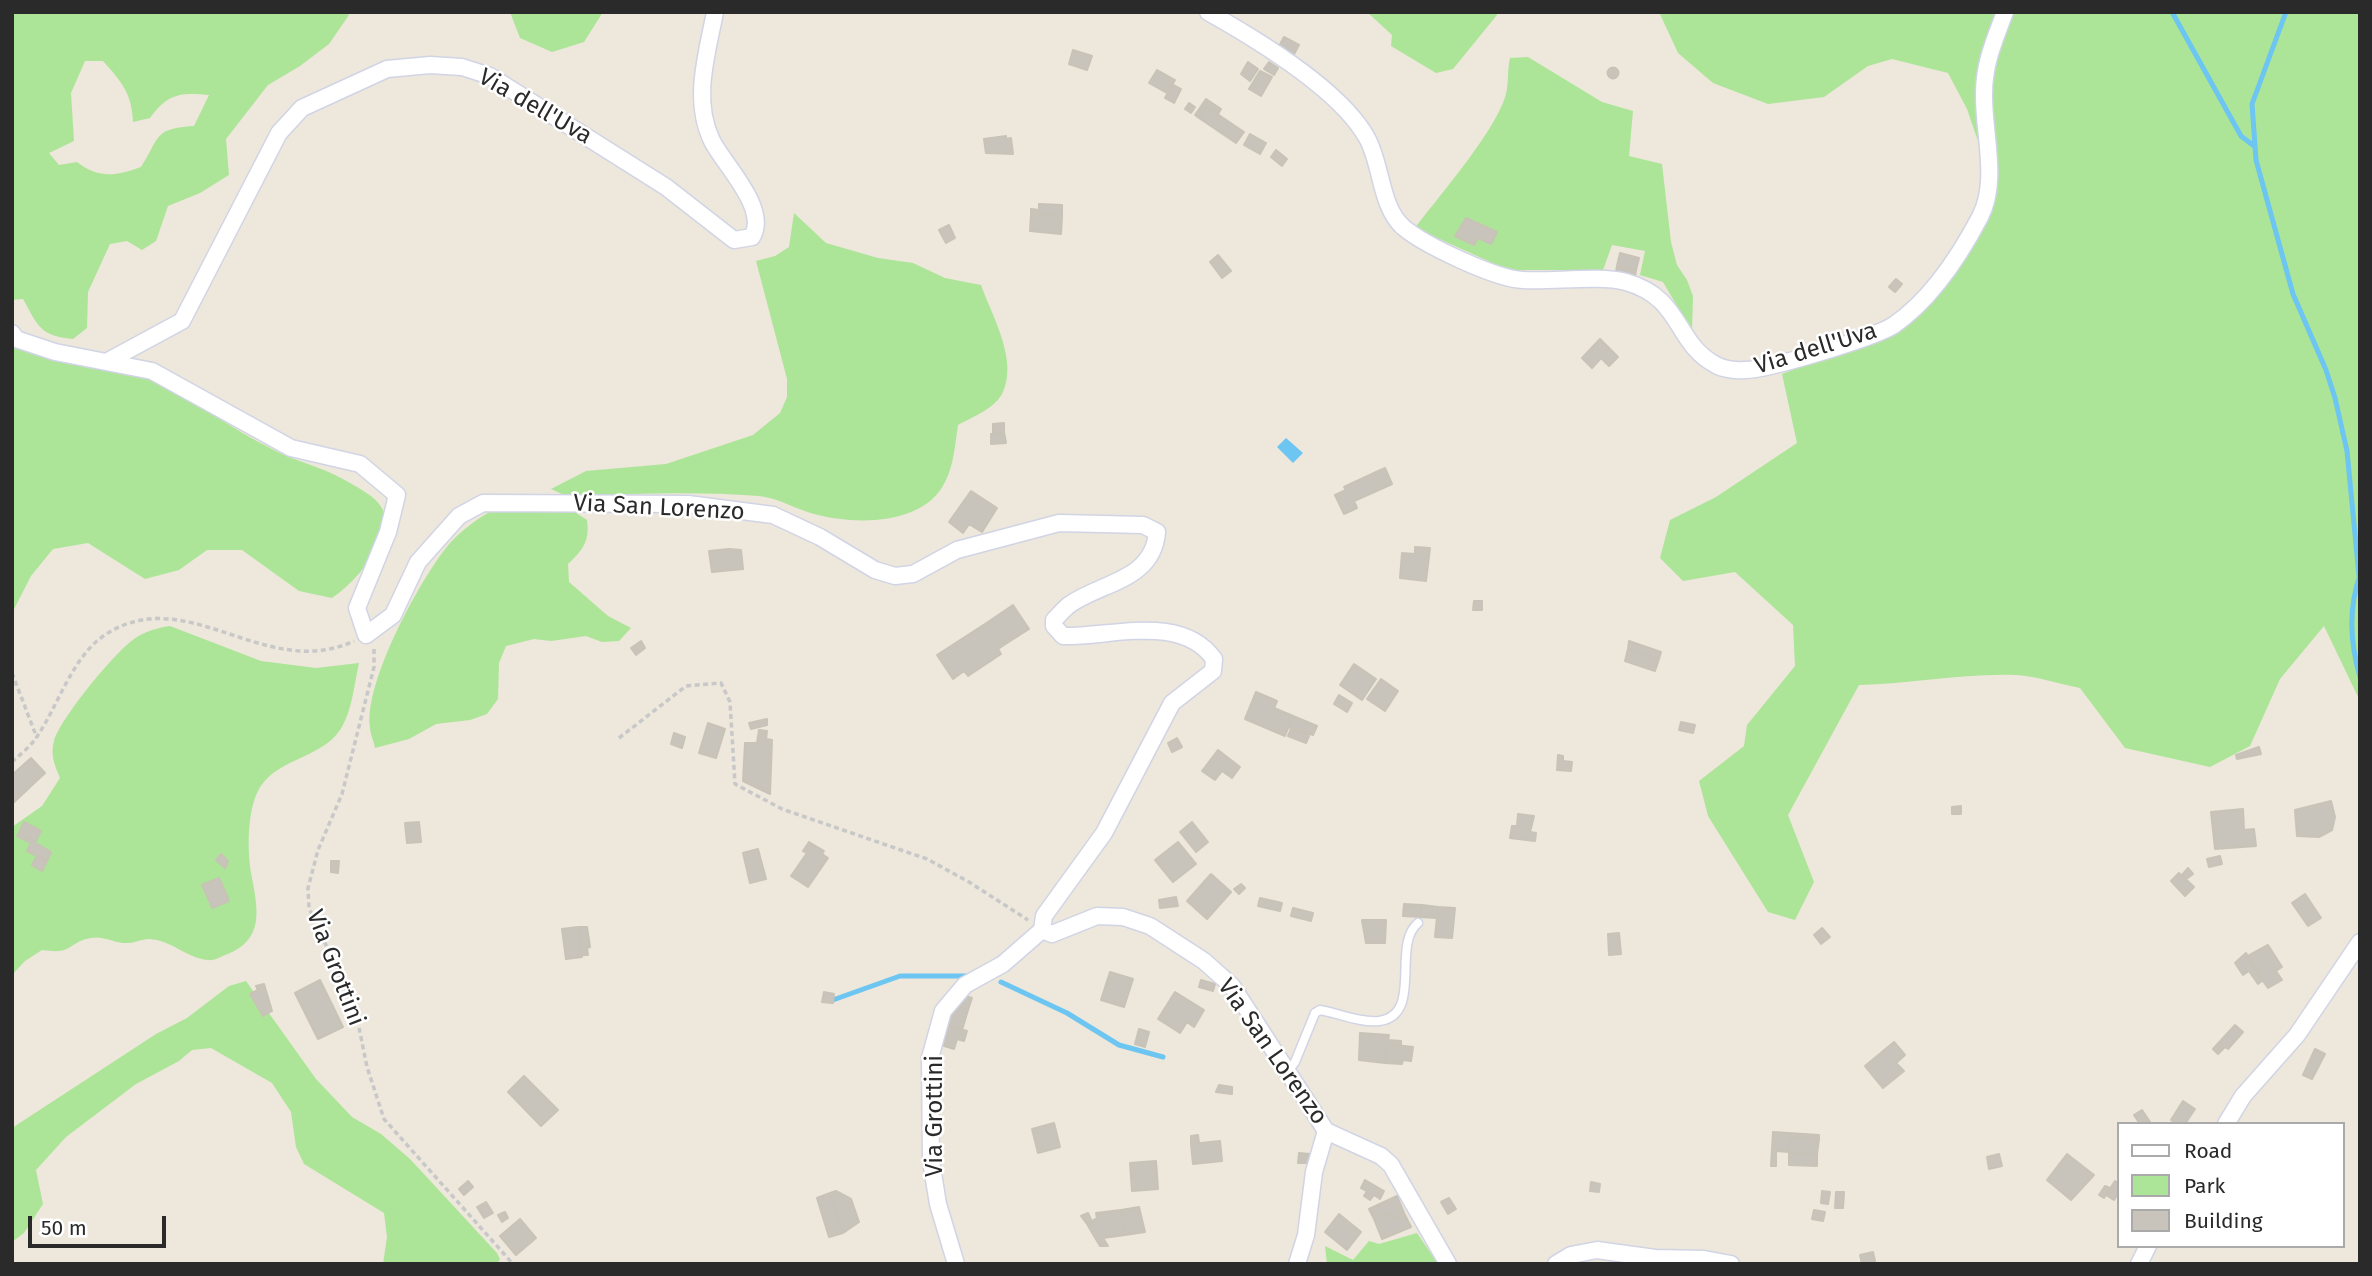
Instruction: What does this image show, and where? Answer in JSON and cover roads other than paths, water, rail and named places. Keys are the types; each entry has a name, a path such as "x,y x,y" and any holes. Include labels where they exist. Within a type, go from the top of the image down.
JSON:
{"street":[{"name":"Via dell'Uva","path":"108,361 183,321 279,133 302,108 387,69 452,66 490,76 666,187 734,240 752,237 757,229 756,212 711,139 701,102 715,12"},
{"name":"Via dell'Uva","path":"1208,12 1296,67 1341,106 1367,138 1390,209 1402,226 1495,274 1520,280 1624,281 1667,305 1697,353 1719,367 1744,371 1766,368 1892,327 1921,302 1936,282 1972,232 1989,198 1984,92 1987,58 2005,12"},
{"path":"12,333 16,339 55,352 108,361"},
{"name":"Via San Lorenzo","path":"108,361 152,371 291,448 360,464 397,495 387,532 357,608 370,632 393,615 418,562 459,516 483,503 688,504 773,515 820,537 874,570 895,576 914,574 957,551 1059,523 1143,524 1157,533 1156,547 1149,559 1133,573 1070,604 1054,620 1054,626 1063,636 1158,631 1181,634 1198,640 1208,649 1214,659 1213,671 1172,704 1104,833 1044,916 1042,930 1052,934 1097,916 1123,917 1150,926 1204,961 1232,986 1326,1131 1381,1156 1391,1165 1448,1264"},
{"name":"Via Grottini","path":"956,1264 938,1204 931,1161 930,1058 943,1011 965,985 1003,964 1042,930"},
{"path":"2227,1122 2243,1096 2297,1035 2360,942"},
{"path":"1297,1264 1306,1236 1314,1172 1326,1131"},
{"path":"2139,1264 2147,1248"},
{"path":"1556,1264 1571,1255 1597,1250 1655,1258 1704,1259 1731,1264"}],"lane":[{"path":"1288,1071 1295,1062 1315,1013 1320,1010 1378,1021 1391,1017 1401,1007 1409,935 1418,923"}],"water":[{"path":"1286,438 1303,453 1293,463 1277,447"}],"waterway":[{"path":"2172,12 2241,136 2254,146"},
{"path":"2286,12 2252,104 2256,160 2293,294 2326,370 2335,398 2347,451 2359,576"},
{"path":"2360,575 2352,613 2354,652 2360,677"},
{"path":"830,1001 900,976 970,976"},
{"path":"1001,982 1067,1013 1119,1045 1163,1057"}]}
